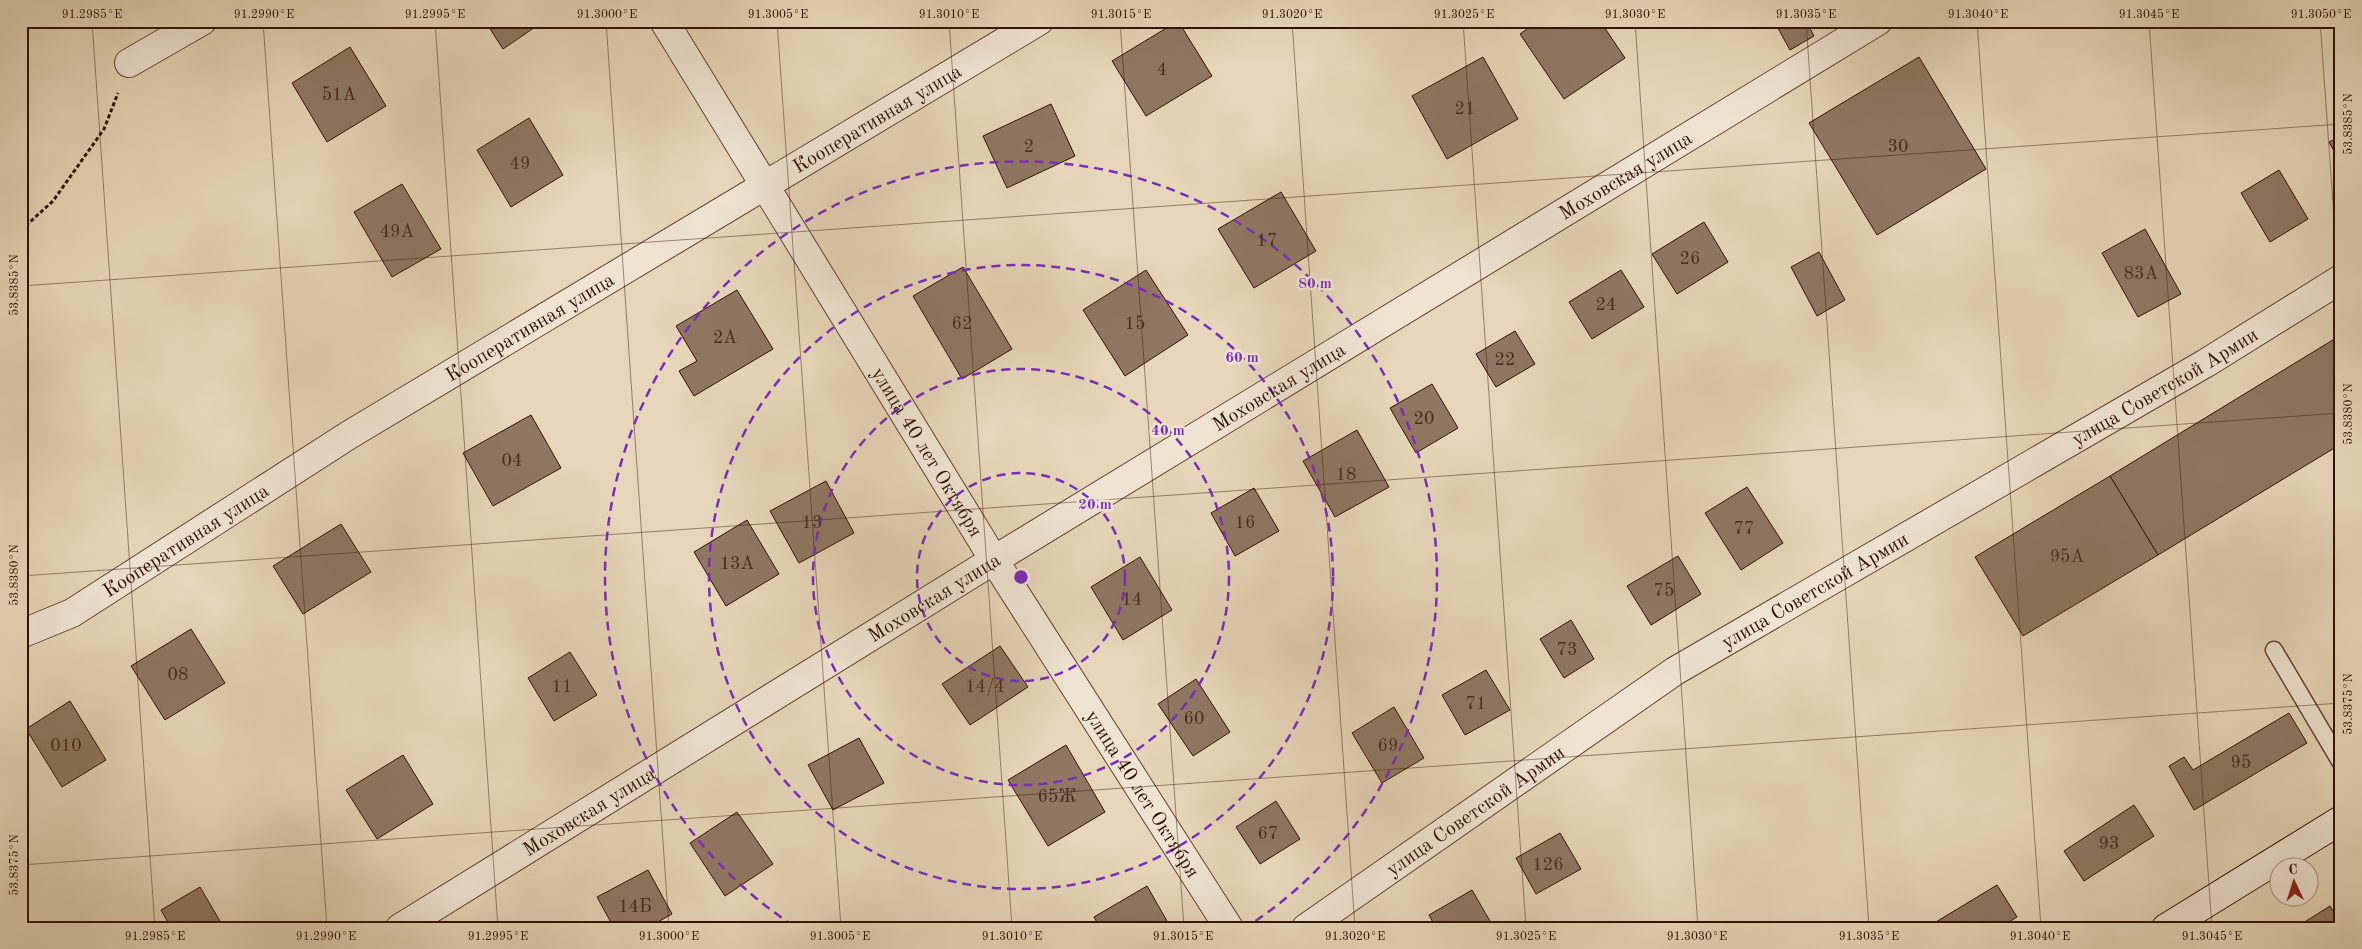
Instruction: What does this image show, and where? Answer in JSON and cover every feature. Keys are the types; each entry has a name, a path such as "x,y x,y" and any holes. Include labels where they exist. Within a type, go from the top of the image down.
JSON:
{"street":[{"path":"129,63 202,21"},
{"name":"улица 40 лет Октября","path":"664,21 994,560 1229,928"},
{"name":"Кооперативная улица","path":"21,634 72,613 349,435 766,187 1039,21"},
{"name":"Моховская улица","path":"400,928 994,560 1878,21"},
{"name":"улица Советской Армии","path":"1306,928 1675,671 2206,362 2341,279"},
{"path":"2166,928 2341,820"}],"lane":[{"path":"2274,650 2341,763"}],"path":[{"path":"21,230 53,201 104,129 129,63"}],"building":[{"path":"485,21 544,21 503,49"},
{"path":"1178,21 1212,76 1146,116 1112,61"},
{"path":"1538,21 1600,21 1625,58 1564,99 1520,34"},
{"path":"1774,21 1806,21 1814,36 1790,50"},
{"path":"350,47 386,106 327,142 292,83"},
{"path":"1483,57 1518,119 1447,159 1412,96"},
{"path":"1919,57 1986,169 1877,235 1809,123"},
{"path":"1051,104 1075,156 1007,188 983,136"},
{"path":"529,118 563,175 511,207 477,150"},
{"path":"2341,136 2341,164 2329,142"},
{"path":"2279,170 2308,219 2270,242 2241,193"},
{"path":"402,184 441,249 392,277 354,212"},
{"path":"1281,192 1316,251 1254,288 1218,229"},
{"path":"1704,222 1728,262 1677,294 1652,254"},
{"path":"2145,229 2181,294 2138,317 2102,253"},
{"path":"1819,252 1845,300 1817,316 1791,267"},
{"path":"963,267 1012,349 962,379 913,296"},
{"path":"1146,270 1188,335 1125,376 1083,310"},
{"path":"1621,270 1644,307 1592,339 1569,302"},
{"path":"737,290 773,349 694,396 679,371 697,361 676,326"},
{"path":"1515,331 1535,364 1496,387 1476,354"},
{"path":"2341,335 2341,444 2158,555 2110,476"},
{"path":"1432,384 1458,428 1416,453 1390,408"},
{"path":"531,415 561,468 493,506 463,453"},
{"path":"1357,430 1389,487 1335,517 1303,461"},
{"path":"2110,476 2158,555 2023,636 1975,557"},
{"path":"826,481 854,533 799,563 770,511"},
{"path":"1747,487 1783,543 1741,570 1705,513"},
{"path":"1254,488 1279,531 1235,556 1211,513"},
{"path":"747,520 779,574 726,606 694,552"},
{"path":"341,524 371,572 303,614 273,566"},
{"path":"1678,556 1701,594 1651,625 1627,586"},
{"path":"1140,557 1172,610 1123,640 1091,587"},
{"path":"1571,620 1594,659 1564,678 1540,639"},
{"path":"191,629 225,683 165,720 131,666"},
{"path":"1000,646 1028,687 970,725 942,684"},
{"path":"570,652 597,695 554,721 528,678"},
{"path":"1486,670 1510,710 1465,735 1442,695"},
{"path":"1196,679 1230,732 1193,756 1158,704"},
{"path":"70,701 106,760 62,787 26,729"},
{"path":"1394,707 1424,758 1382,783 1352,733"},
{"path":"2289,713 2307,743 2194,810 2169,766 2184,757 2193,770"},
{"path":"859,738 884,783 833,810 808,765"},
{"path":"1066,745 1105,812 1048,846 1008,780"},
{"path":"403,755 433,804 377,839 346,790"},
{"path":"1276,801 1300,839 1260,864 1236,827"},
{"path":"2134,805 2154,836 2084,881 2064,851"},
{"path":"737,812 773,864 725,896 690,843"},
{"path":"1560,833 1581,869 1536,894 1516,858"},
{"path":"648,870 672,914 647,928 614,928 597,897"},
{"path":"1997,885 2017,917 1999,928 1926,928"},
{"path":"1147,886 1171,928 1100,928 1094,917"},
{"path":"200,887 224,928 171,928 161,910"},
{"path":"1472,890 1494,928 1436,928 1429,915"},
{"path":"2330,906 2341,924 2341,928 2295,928"}]}
